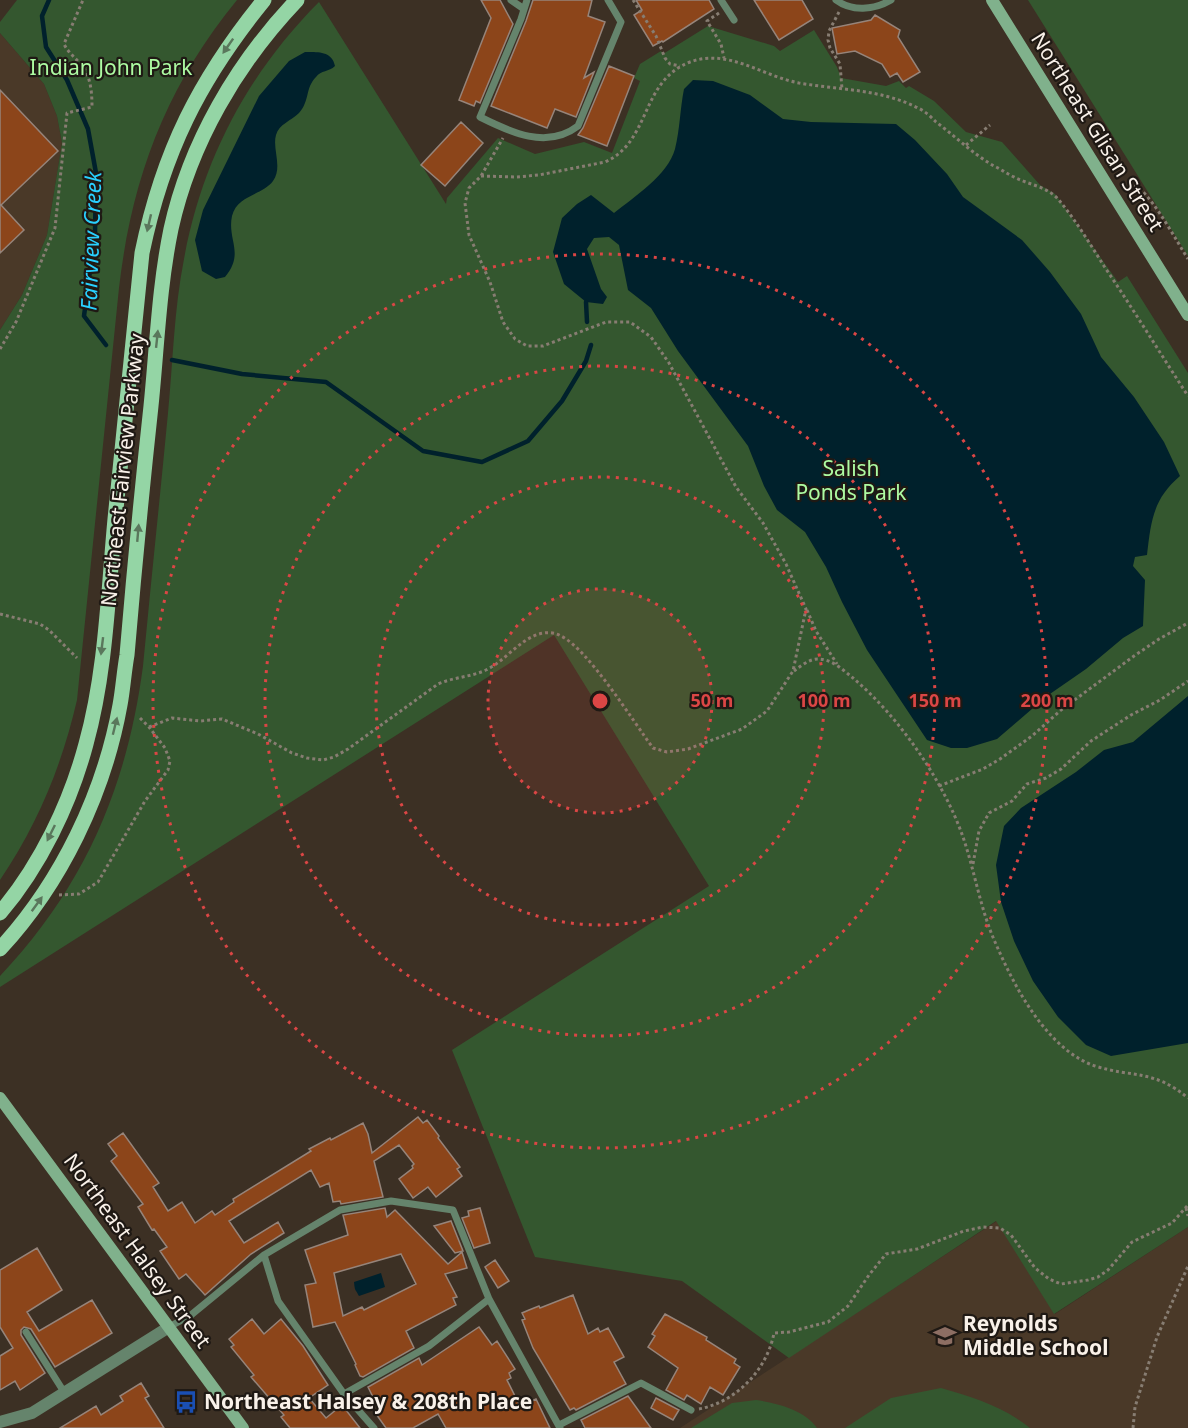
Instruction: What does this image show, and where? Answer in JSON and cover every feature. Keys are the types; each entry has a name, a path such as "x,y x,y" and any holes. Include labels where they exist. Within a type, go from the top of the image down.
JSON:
{"main road":[{"name":"Northeast Fairview Parkway","path":"0,913 43,850 82,760 91,722 103,640 142,253 154,199 177,137 197,97 225,50 264,0"},
{"name":"Northeast Fairview Parkway","path":"0,949 46,890 78,832 92,801 108,754 120,706 165,265 181,196 195,154 224,97 253,51 297,0"}],"street":[{"name":"Northeast Glisan Street","path":"992,0 1188,315"},
{"name":"Northeast Halsey Street","path":"0,1098 243,1428"},
{"path":"0,1422 32,1413 169,1327"}],"lane":[{"path":"511,0 524,9"},
{"path":"527,0 480,117 508,131 533,138 568,134 578,126 621,22 608,0"},
{"path":"721,0 734,20"},
{"path":"836,0 843,6 855,8 872,8 891,0"},
{"path":"169,1327 190,1315 264,1255 340,1210 391,1201 453,1210 489,1299 559,1426 641,1383 691,1410"},
{"path":"264,1255 278,1301 344,1394 374,1428"},
{"path":"344,1394 429,1346 489,1299"},
{"path":"26,1332 64,1392"}],"path":[{"path":"0,349 16,322 55,228 67,113 92,107 91,91 84,68 69,54 64,44 83,0"},
{"path":"633,0 656,36 665,58 670,64 680,66"},
{"path":"842,88 840,64 828,40 829,31 843,6"},
{"path":"724,58 721,44 707,21 727,8"},
{"path":"481,176 539,175 605,162 614,158 634,138 645,110 666,77 680,66 693,61 724,58 791,81 883,96 920,108 990,163 1014,177 1046,189 1058,199 1094,250 1188,396"},
{"path":"966,145 990,125"},
{"path":"508,131 481,176 469,188 465,203 469,236 490,282 503,322 515,339 527,346 543,346 606,322 630,322 651,337 669,363 736,487 763,523 786,564 816,631 838,666"},
{"path":"1108,186 1132,185 1140,189 1188,260"},
{"path":"150,727 172,718 200,721 222,719 258,734 292,753 323,760 334,757 348,748 438,684 452,678 489,669 529,638 550,632 571,642 586,657 653,748 667,752 688,749 751,724 767,711 793,671 806,609"},
{"path":"0,614 40,624 77,658"},
{"path":"939,786 983,769 1000,759 1134,656 1188,623"},
{"path":"793,671 809,661 826,660 838,666 874,696 899,724 939,786 963,836 982,908 1006,967 1049,1034 1076,1057 1095,1066 1164,1081 1188,1098"},
{"path":"972,866 979,831 989,813 1012,801 1027,784 1046,778 1061,769 1091,741 1188,681"},
{"path":"46,890 62,896 80,894 98,882 145,801 168,770 170,761 165,748 150,727 139,717"},
{"path":"1187,1206 1188,1216"},
{"path":"691,1410 715,1406 746,1385 771,1350 774,1333 789,1332 828,1322 848,1306 886,1254 917,1248 964,1231 983,1227 1000,1228 1011,1235 1035,1268 1049,1279 1061,1284 1088,1280 1108,1270 1132,1242 1172,1223 1187,1206"},
{"path":"1132,1428 1135,1407 1157,1337 1188,1266"}],"shaded area":[{"path":"0,33 44,84 57,116 62,143 47,235 22,295 0,330"},
{"name":"Reynolds Middle School","path":"997,1221 1055,1314 1188,1227 1188,1428 680,1428"}],"green space":[{"name":"Indian John Park","path":"17,0 237,0 190,66 172,100 143,171 133,208 119,288 77,700 64,748 47,793 26,837 0,880 0,330 22,295 47,235 62,143 57,116 44,84 0,33 0,22"},
{"path":"1028,0 1188,0 1188,256"},
{"name":"Salish Ponds Park","path":"319,2 446,204 447,198 498,138 535,154 584,142 612,153 640,81 634,78 640,64 661,51 663,54 708,26 774,46 780,51 814,30 837,67 841,78 886,86 899,81 906,88 909,86 934,101 966,132 1002,142 1040,185 1055,194 1118,282 1127,276 1188,373 1188,1227 1054,1314 996,1221 789,1358 682,1281 535,1257 452,1050 709,886 554,635 0,987 0,976 30,942 56,907 78,870 113,794 126,753 143,666 178,297 192,222 203,187 216,153 250,88 270,58"},
{"path":"941,1388 999,1408 1030,1428 845,1428 891,1398"},
{"path":"756,1400 781,1405 798,1412 817,1428 691,1428 732,1403"}],"water":[{"path":"305,52 319,52 328,55 335,66 316,77 299,113 282,125 278,131 275,140 276,176 269,186 245,199 235,209 231,225 234,261 225,277 216,279 202,271 195,240 203,210 259,96 289,61"},
{"path":"693,80 713,81 750,95 783,119 896,124 915,140 947,174 963,197 1022,240 1050,272 1081,314 1101,357 1134,397 1164,442 1180,476 1164,493 1155,511 1147,555 1135,557 1133,566 1145,580 1143,626 1123,638 1086,669 1047,696 997,739 967,748 951,748 927,740 867,650 826,567 805,532 777,510 764,486 748,446 678,351 651,308 628,290 619,245 609,237 594,238 587,249 601,289 607,297 603,304 586,302 564,284 553,252 562,218 591,195 614,213 658,176 671,159 675,149 684,89"},
{"path":"1188,696 1188,1043 1111,1056 1086,1045 1058,1017 1033,981 1014,941 1001,902 996,865 1004,826 1021,808 1076,772 1104,750 1133,742"},
{"path":"381,1273 385,1287 359,1296 354,1282"}],"building":[{"path":"481,0 500,0 513,24 480,103 476,101 474,106 459,100 491,18"},
{"path":"533,0 592,0 588,16 605,22 584,78 594,72 576,117 555,109 547,128 491,106"},
{"path":"636,0 709,0 714,9 653,46 634,15 642,10"},
{"path":"754,0 802,0 813,19 779,40"},
{"path":"875,15 900,30 898,37 920,72 903,82 897,73 890,77 882,64 855,51 837,54 832,28 871,20"},
{"path":"609,66 634,76 607,146 578,135"},
{"path":"0,90 58,151 1,205 24,230 0,253"},
{"path":"461,122 483,143 445,186 421,165"},
{"path":"418,1117 423,1123 427,1120 439,1136 438,1138 460,1167 457,1169 462,1176 436,1197 428,1187 413,1198 399,1179 413,1168 414,1164 399,1145 374,1161 383,1197 341,1204 340,1201 333,1202 329,1183 320,1187 311,1170 229,1221 244,1243 278,1222 284,1233 251,1254 205,1295 186,1274 179,1279 160,1251 167,1247 154,1229 152,1230 138,1207 143,1204 111,1161 117,1156 108,1144 123,1133 159,1183 153,1187 168,1211 182,1202 195,1223 212,1211 215,1215 234,1202 233,1199 311,1151 309,1149 330,1138 331,1140 363,1123 372,1153"},
{"path":"385,1208 387,1217 395,1210 448,1264 462,1252 467,1268 445,1274 457,1297 453,1298 456,1305 406,1331 414,1348 363,1377 360,1376 335,1322 313,1327 305,1285 316,1283 305,1250 348,1235 343,1215","holes":["401,1254 416,1284 364,1310 362,1307 343,1316 334,1273"]},
{"path":"480,1208 490,1243 474,1248 462,1218 469,1216 468,1211"},
{"path":"451,1221 463,1251 455,1253 434,1226"},
{"path":"37,1248 62,1290 27,1312 39,1331 92,1300 112,1333 55,1367 31,1329 24,1327 21,1335 45,1373 20,1390 15,1381 0,1390 0,1356 13,1348 0,1327 0,1270"},
{"path":"495,1260 509,1281 498,1288 485,1267"},
{"path":"573,1295 588,1334 598,1328 600,1332 608,1328 624,1357 614,1362 626,1384 576,1410 574,1408 570,1410 533,1348 522,1320 525,1319 522,1313"},
{"path":"665,1314 707,1337 706,1340 736,1359 734,1363 740,1367 723,1395 710,1387 701,1404 687,1395 684,1400 666,1390 678,1368 648,1347 655,1336 652,1334"},
{"path":"252,1319 264,1334 281,1319 303,1346 328,1385 309,1398 326,1418 342,1405 360,1428 290,1428 281,1417 284,1415 251,1377 254,1375 231,1347 234,1345 229,1339"},
{"path":"479,1327 492,1345 497,1341 515,1369 509,1373 511,1378 507,1380 520,1406 536,1399 550,1428 446,1428 438,1414 413,1428 386,1428 376,1414 380,1411 368,1387 419,1358 422,1365"},
{"path":"141,1383 149,1396 145,1398 164,1428 60,1428 96,1406 101,1415 123,1401 120,1396"},
{"path":"628,1396 651,1428 585,1428 581,1420"},
{"path":"656,1398 679,1410 673,1420 651,1408"}],"waterway":[{"name":"Fairview Creek","path":"49,0 42,16 46,47 67,80 88,129 96,173 95,233 84,316 106,345"},
{"name":"Fairview Creek","path":"586,302 587,322"},
{"name":"Fairview Creek","path":"172,360 242,374 326,382 423,451 482,462 528,441 562,401 586,361 591,345"}],"place":[{"name":"Reynolds Middle School","path":"945,1336"},
{"name":"Northeast Halsey & 208th Place","path":"186,1402"}]}
